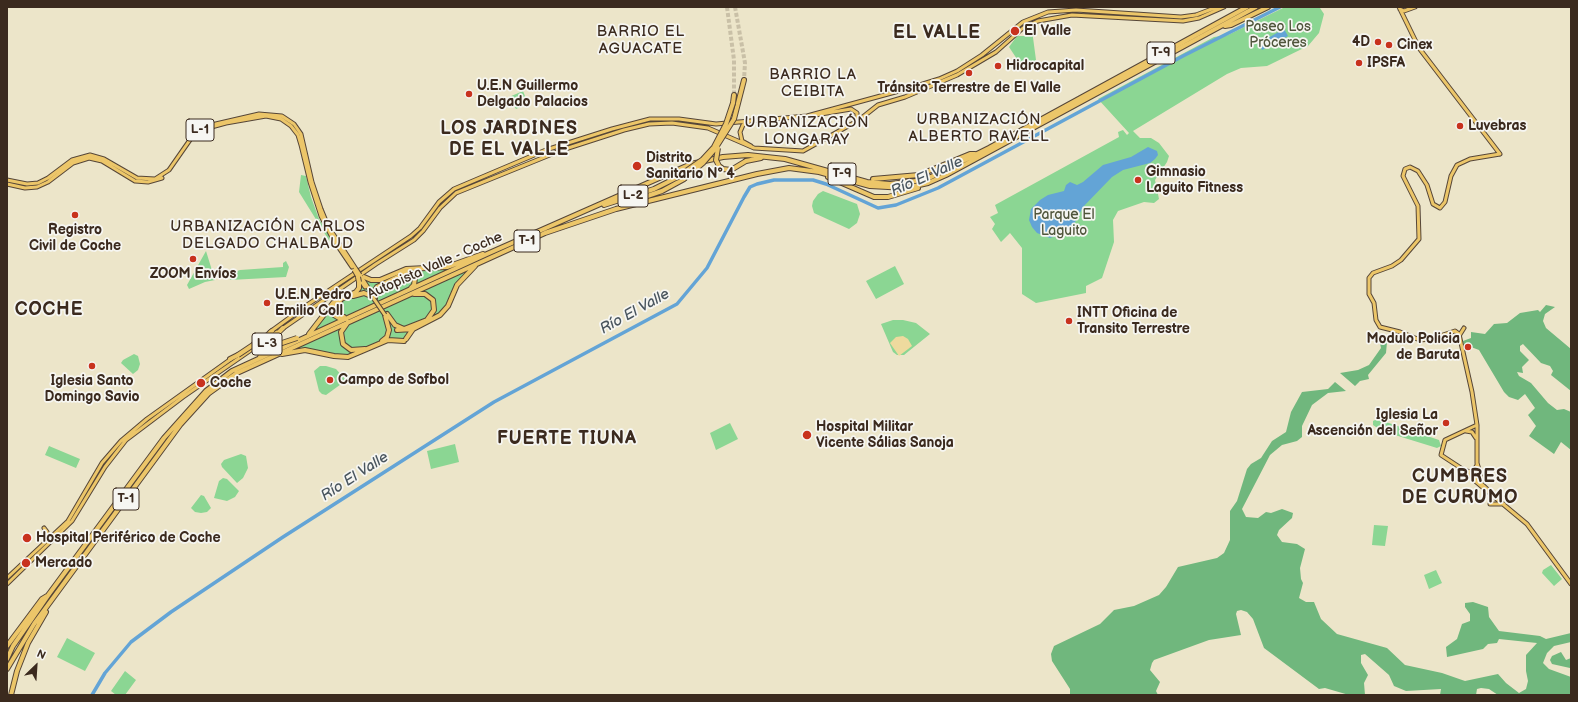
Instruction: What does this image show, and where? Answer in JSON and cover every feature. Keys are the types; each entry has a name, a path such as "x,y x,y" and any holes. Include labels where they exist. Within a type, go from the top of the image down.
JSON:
{"highway":[{"name":"Autopista Valle - Coche","path":"56,597 168,441 198,404 226,380 306,336 395,298 487,254 691,164 712,159 748,155 775,157 867,182 890,184 915,181 931,177 1247,7"},
{"name":"Autopista Valle - Coche","path":"49,594 184,414 219,380 259,358 279,351 410,295 545,233 616,208 776,170 805,169 870,186 891,188 917,186 946,175 1256,7"},
{"path":"1220,27 1231,25 1268,7"},
{"name":"L-2","path":"616,208 662,191 684,179 703,163 722,140 734,119 744,80"},
{"name":"L-2","path":"589,210 654,189 676,178 702,160 714,147 726,124 734,96"},
{"path":"722,140 716,153 716,160 719,166 731,170 746,161 761,158 795,162"},
{"path":"873,179 915,176 970,154 975,154"},
{"name":"T-9","path":"805,169 839,181 874,197 888,197 901,194 946,175"},
{"path":"571,218 576,222"},
{"path":"306,336 317,325 333,303 356,292 359,288 361,276 371,280 380,280 406,269 447,267 477,255 487,254"},
{"path":"397,330 413,329 434,319 446,310 457,285 467,272 480,262"},
{"path":"354,315 339,318 334,315 334,309 341,301 361,293 374,298 374,292 379,286 406,273 412,273 416,280 413,286 395,298"},
{"path":"386,315 395,325 404,329 429,318 434,310 432,298 422,293 410,295"},
{"path":"349,321 341,332 341,341 346,347 359,350 376,345 387,337 390,326 386,315"},
{"name":"L-3","path":"279,351 271,349 268,345 269,341 283,328"},
{"path":"279,351 300,350 348,357 388,340 404,341 413,329"},
{"path":"259,358 262,353 262,346 272,331"},
{"name":"L-3","path":"230,359 256,343 276,346 306,336"},
{"path":"257,347 262,346"},
{"name":"L-3","path":"262,346 268,350 279,351"},
{"path":"7,646 42,599 49,594"},
{"name":"T-1","path":"7,659 49,594"},
{"path":"11,695 17,671 28,643 56,597"},
{"name":"T-1","path":"7,669 22,641 56,597"}],"main road":[{"name":"L-3","path":"807,116 910,88 948,75 979,57 1023,22 1048,12 1076,10 1181,17 1196,15 1217,7"},
{"name":"L-3","path":"371,265 414,240 443,205 456,193 562,150 603,137 649,124 672,123 708,128 754,148 803,151 856,122 878,105 904,97 958,75 996,52 1023,28 1038,21 1072,15 1183,21 1199,18 1224,7"},
{"path":"1400,8 1406,10 1415,7"},
{"path":"1400,8 1419,48 1500,154 1470,159 1457,165 1450,176 1445,202 1440,208 1433,204 1427,185 1418,171 1410,167 1405,169 1402,176 1418,206 1419,239 1401,260 1392,266 1373,273 1369,278 1369,294 1374,303 1376,320 1380,327 1400,332 1420,340 1431,339 1453,331 1459,335"},
{"path":"1404,18 1406,10"},
{"name":"L-3","path":"7,578 68,521 102,464 120,440 230,359 371,265 411,236 420,228 440,202 454,189 529,157 612,129 650,119 716,124 807,116 847,108 856,110"},
{"path":"856,110 864,116"},
{"path":"856,110 858,116 856,122"},
{"name":"L-1","path":"7,180 27,184 38,183 75,158 90,155 104,159 136,178 155,179 173,166 192,138 207,126 259,114 282,116 294,124 301,134 312,182 321,209 328,226 355,269"},
{"name":"L-1","path":"7,184 25,188 37,187 48,182 73,163 89,158 102,161 135,180 154,181 174,168 193,139 207,128 258,117 276,118 287,122 298,135 310,182 321,216 333,239 361,276 386,315"},
{"path":"752,121 742,127 740,136 742,141 754,148"},
{"name":"L-3","path":"262,346 283,328 341,285"},
{"path":"1462,328 1459,335 1472,392 1477,425 1478,464 1483,484"},
{"name":"L-3","path":"7,584 72,521 105,467 126,440 182,397 257,347"},
{"path":"1464,431 1472,426 1475,416"},
{"path":"1477,425 1445,440 1440,455 1467,471 1474,480 1483,484 1530,527 1571,584"},
{"path":"1464,431 1471,431 1474,433 1477,443"},
{"path":"1467,471 1473,471 1478,464"},
{"name":"L-3","path":"77,506 81,498"},
{"path":"1490,504 1504,504"},
{"path":"56,533 60,526"},
{"path":"44,528 47,533 47,542"}],"green space":[{"name":"Parque El Laguito","path":"1285,7 1316,7 1320,8 1324,14 1319,33 1308,46 1267,66 1241,68 1227,74 1133,131 1140,138 1151,138 1159,143 1169,156 1167,162 1155,180 1159,199 1154,203 1144,202 1118,211 1113,220 1114,242 1102,278 1086,286 1086,293 1036,303 1022,294 1022,248 1010,233 1001,242 992,229 995,224 990,217 998,213 995,205 1119,137 1118,132 1123,130 1127,135 1129,133 1098,99 1214,37 1228,35"},
{"path":"1032,30 1036,60 1023,68 1009,47 1017,36 1024,36"},
{"path":"523,91 527,101 526,104 516,109 509,97"},
{"path":"301,175 306,176 311,197 319,219 332,240 330,242 299,192"},
{"path":"823,191 857,204 860,214 857,223 849,229 814,213 812,206 813,201 818,194"},
{"path":"206,251 215,280 205,282 189,289 187,285"},
{"path":"487,254 322,330 310,333 333,303 359,288 358,277 376,280 406,269 447,267"},
{"path":"286,261 289,267 286,277 230,280 229,274 240,270 283,267 283,263"},
{"path":"480,262 464,276 446,310 413,329 406,339 395,339 348,357 309,351 285,353"},
{"path":"895,266 904,284 876,299 866,281"},
{"path":"1546,305 1555,307 1545,314 1543,321 1546,328 1571,349 1571,391 1551,375 1553,371 1550,366 1541,363 1523,344 1520,346 1520,351 1529,360 1522,367 1523,373 1517,372 1519,376 1531,383 1548,403 1557,410 1564,409 1571,412 1571,450 1561,442 1554,454 1529,436 1536,426 1528,415 1535,408 1525,394 1518,400 1509,397 1504,392 1479,350 1471,347 1470,344 1464,346 1463,341 1471,338 1471,332 1485,334 1494,324 1507,323 1520,313 1538,310 1540,312"},
{"path":"893,320 903,320 916,323 930,334 904,355 897,355 893,352 881,324"},
{"path":"1378,333 1387,342 1386,353 1368,375 1369,379 1360,381 1355,386 1340,373 1358,370 1369,365 1381,348"},
{"path":"134,354 138,356 140,364 138,370 133,374 121,363 123,360"},
{"name":"Campo de Sofbol","path":"320,366 336,369 345,379 344,382 326,395 319,391 314,371"},
{"path":"1335,382 1346,391 1328,393 1312,405 1302,426 1302,437 1297,441 1282,445 1270,455 1242,509 1246,517 1258,518 1266,512 1271,513 1282,509 1293,513 1292,518 1279,530 1277,535 1282,542 1297,544 1305,549 1300,568 1303,583 1299,598 1306,602 1314,602 1321,619 1337,634 1387,648 1405,665 1442,673 1465,681 1498,674 1506,683 1519,693 1526,689 1528,681 1526,671 1526,655 1537,643 1499,639 1497,643 1488,644 1483,649 1447,657 1446,647 1457,639 1462,624 1470,621 1470,614 1465,607 1465,603 1473,602 1488,607 1489,617 1499,631 1540,636 1546,639 1571,633 1571,642 1554,646 1547,653 1543,663 1549,669 1571,677 1571,695 1498,695 1489,689 1481,688 1477,689 1476,695 1440,695 1441,689 1406,691 1394,686 1389,675 1365,654 1361,655 1361,663 1368,675 1364,683 1365,695 1349,695 1325,688 1319,689 1264,648 1253,619 1247,612 1241,610 1237,611 1236,614 1241,635 1209,640 1154,660 1150,670 1160,682 1156,691 1158,695 1070,695 1070,689 1052,661 1051,654 1054,646 1100,624 1114,610 1134,606 1159,595 1166,587 1178,567 1217,558 1224,553 1230,540 1230,511 1237,501 1247,469 1251,464 1261,458 1272,441 1286,432 1291,412 1302,392 1328,389"},
{"path":"1377,419 1439,440 1441,446 1437,448 1382,431 1373,425 1373,421"},
{"path":"730,423 738,439 716,450 710,433"},
{"path":"455,444 459,462 431,469 427,451"},
{"path":"49,446 80,459 76,468 45,455"},
{"path":"241,454 246,456 248,468 243,478 237,483 221,464 224,460"},
{"path":"223,478 227,479 239,491 235,497 227,501 214,498 219,481"},
{"path":"201,495 204,496 211,508 207,512 195,512 191,508"},
{"path":"1374,525 1388,526 1385,546 1372,545"},
{"path":"1551,565 1562,579 1554,586 1542,573 1543,570"},
{"path":"1436,570 1442,583 1429,589 1424,575"},
{"path":"67,638 95,653 85,671 57,657"},
{"path":"1561,652 1566,660 1571,658 1570,668 1552,664 1550,660 1552,656"},
{"path":"125,671 136,680 125,695 116,695 111,691"}],"sand":[{"path":"903,336 908,339 912,346 899,356 890,343 896,337"}],"water":[{"path":"1284,29 1288,36 1262,50 1259,43"},
{"path":"1148,147 1157,151 1158,155 1155,159 1150,163 1123,170 1112,177 1083,207 1074,224 1064,233 1050,238 1037,233 1032,227 1029,220 1031,209 1040,200 1048,195 1064,191 1066,185 1070,182 1077,185 1083,182 1103,165 1131,157"}],"waterway":[{"name":"Río El Valle","path":"92,695 105,673 131,642 171,612 283,537 494,402 677,304 707,268 750,187 774,180 813,180 826,184 878,208 896,205 938,188 1183,56 1280,7"}],"tunnel":[{"path":"727,7 734,60 734,95"},
{"path":"735,7 745,63 744,80"}],"place":[{"name":"El Valle","path":"1015,31"},
{"name":"4D","path":"1378,42"},
{"name":"Cinex","path":"1389,45"},
{"name":"IPSFA","path":"1359,63"},
{"name":"Hidrocapital","path":"998,66"},
{"name":"Tránsito Terrestre de El Valle","path":"969,73"},
{"name":"U.E.N Guillermo Delgado Palacios","path":"469,94"},
{"name":"Luvebras","path":"1460,126"},
{"name":"Distrito Sanitario N° 4","path":"637,166"},
{"name":"Gimnasio Laguito Fitness","path":"1138,180"},
{"name":"Registro Civil de Coche","path":"75,215"},
{"name":"ZOOM Envíos","path":"193,259"},
{"name":"U.E.N Pedro Emilio Coll","path":"267,303"},
{"name":"INTT Oficina de Transito Terrestre","path":"1069,321"},
{"name":"Modulo Policia de Baruta","path":"1468,347"},
{"name":"Iglesia Santo Domingo Savio","path":"92,366"},
{"name":"Campo de Sofbol","path":"330,380"},
{"name":"Coche","path":"201,383"},
{"name":"Iglesia La Ascención del Señor","path":"1446,423"},
{"name":"Hospital Militar Vicente Sálias Sanoja","path":"807,435"},
{"name":"Hospital Periférico de Coche","path":"27,538"},
{"name":"Mercado","path":"26,563"}],"district":[{"name":"EL VALLE","path":"937,33"},
{"name":"BARRIO EL AGUACATE","path":"641,40"},
{"name":"BARRIO LA CEIBITA","path":"813,84"},
{"name":"URBANIZACIÓN ALBERTO RAVELL","path":"979,128"},
{"name":"URBANIZACIÓN LONGARAY","path":"807,132"},
{"name":"LOS JARDINES DE EL VALLE","path":"509,139"},
{"name":"URBANIZACIÓN CARLOS DELGADO CHALBAUD","path":"268,236"},
{"name":"COCHE","path":"49,310"},
{"name":"FUERTE TIUNA","path":"567,439"},
{"name":"CUMBRES DE CURUMO","path":"1460,487"}],"park label":[{"name":"Paseo Los Próceres","path":"1278,36"}]}
